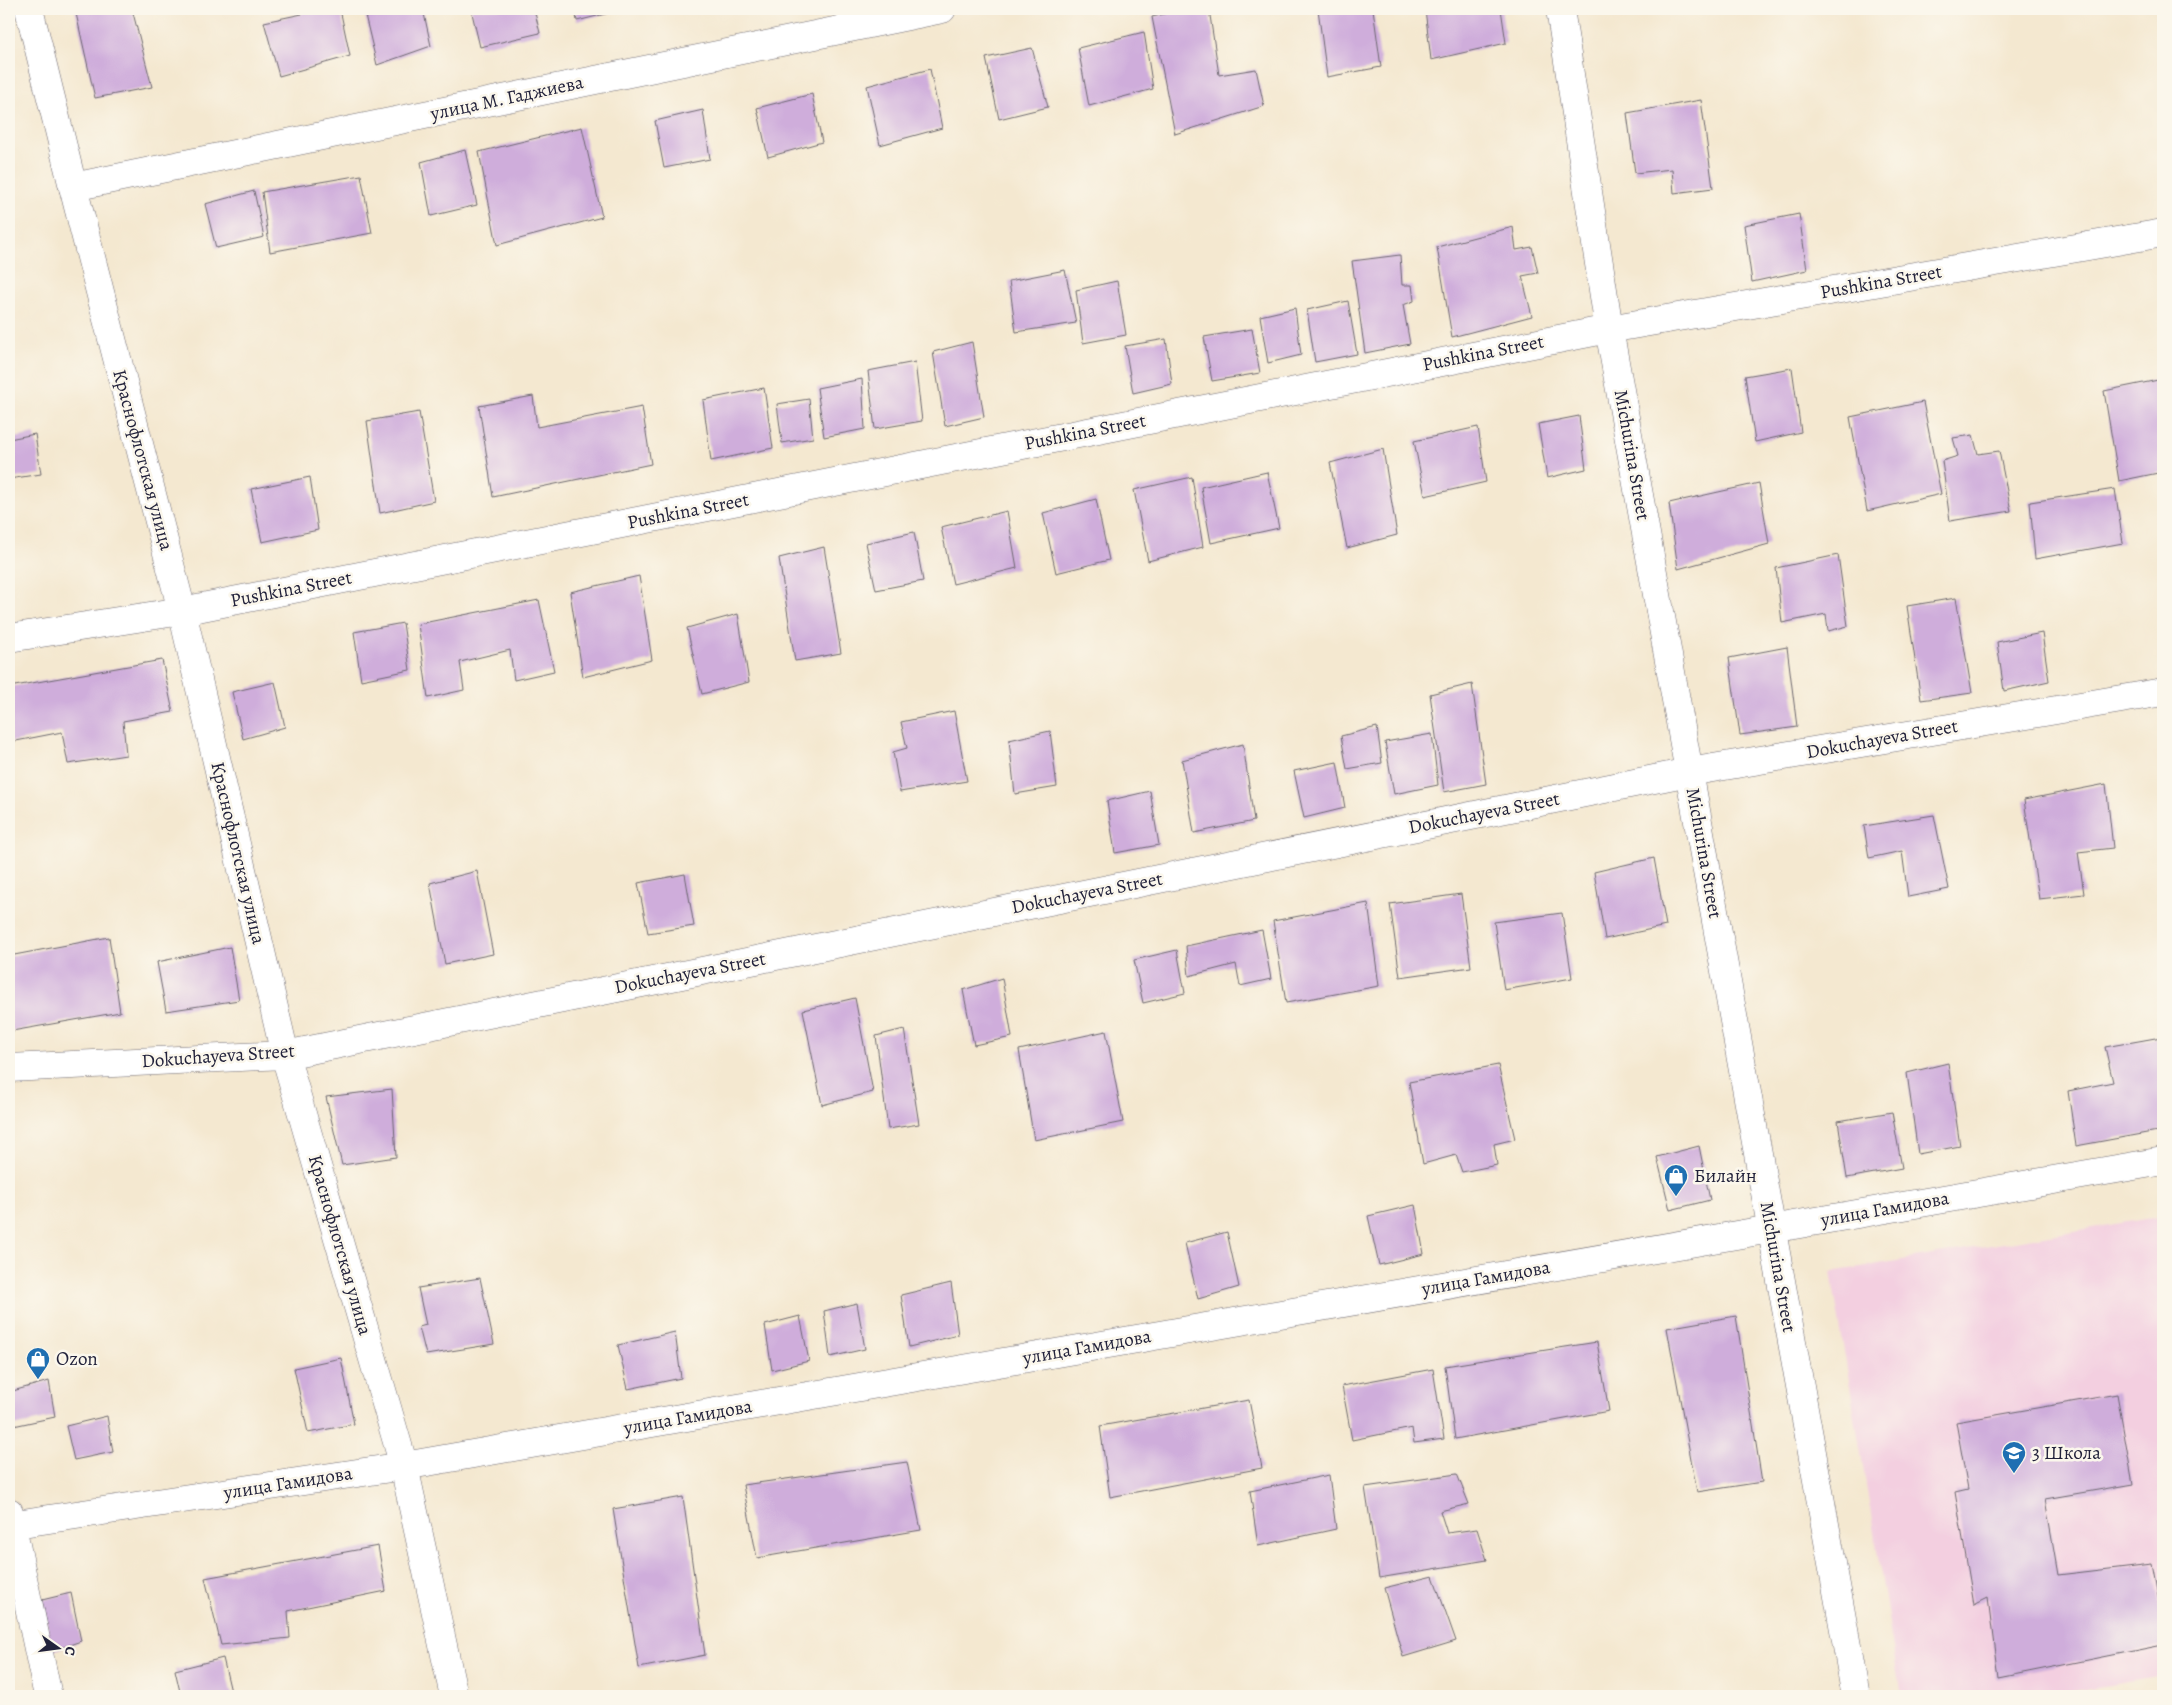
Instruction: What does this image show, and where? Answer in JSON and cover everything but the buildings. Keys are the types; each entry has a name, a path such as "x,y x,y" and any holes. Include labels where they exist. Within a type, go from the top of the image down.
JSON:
{"street":[{"name":"Краснофлотская улица","path":"29,9 72,187 182,611 284,1055 404,1466 454,1696"},
{"name":"улица М. Гаджиева","path":"72,187 942,9"},
{"name":"Michurina Street","path":"1560,9 1609,328 1856,1696"},
{"name":"Pushkina Street","path":"9,638 182,611 1609,328 2163,233"},
{"name":"Dokuchayeva Street","path":"9,1068 284,1055 1689,772 2163,692"},
{"name":"улица Гамидова","path":"10,1521 404,1466 2163,1161"},
{"path":"10,1521 48,1696"}],"shaded area":[{"name":"3 Школа","path":"2163,1216 2163,1676 2045,1696 1901,1696 1831,1272"}],"place":[{"name":"Билайн","path":"1676,1197"},
{"name":"Ozon","path":"38,1380"},
{"name":"3 Школа","path":"2014,1474"}]}
